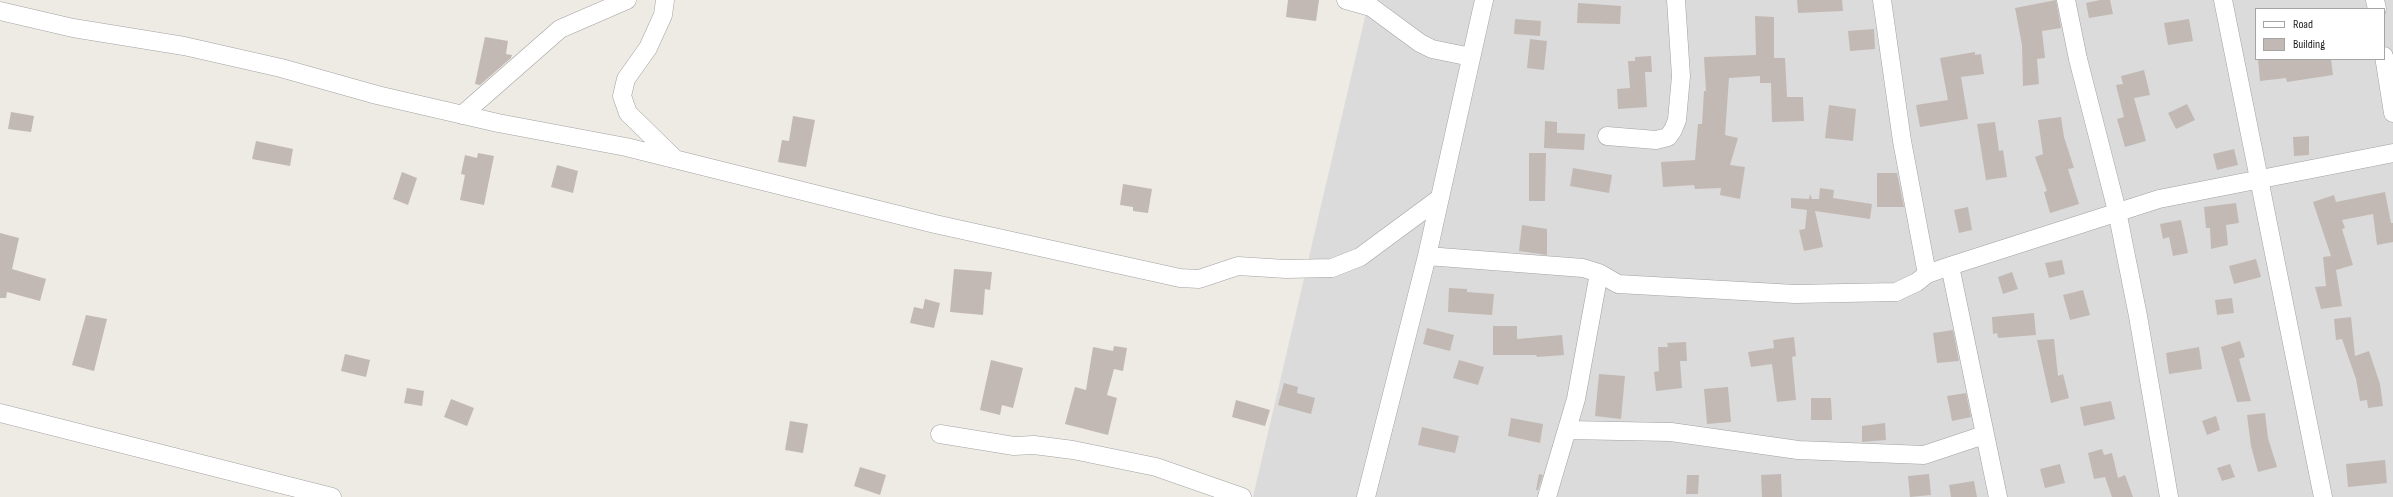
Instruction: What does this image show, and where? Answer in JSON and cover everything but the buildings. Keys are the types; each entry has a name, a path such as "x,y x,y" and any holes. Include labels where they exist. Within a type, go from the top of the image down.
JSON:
{"street":[{"path":"462,114 560,29 627,0"},
{"path":"665,0 663,15 648,48 626,79 622,96 628,113 675,159"},
{"path":"1346,0 1371,7 1420,43 1432,49 1471,58"},
{"path":"1366,497 1427,256 1484,0"},
{"path":"1607,136 1656,140 1668,136 1673,130 1677,120 1681,76 1676,0"},
{"path":"1882,0 1902,140 1927,274"},
{"path":"2066,0 2078,59 2117,211 2138,316 2169,497"},
{"path":"2223,0 2323,497"},
{"path":"0,11 73,28 184,46 281,68 377,95 462,114 626,147 935,224 1180,278 1199,279 1238,266 1286,269 1332,268 1360,257 1440,198"},
{"path":"2385,60 2393,113"},
{"path":"1427,256 1583,268 1599,273 1618,284 1795,294 1896,292 1917,282 1927,274 2117,211 2159,199 2259,181 2393,153"},
{"path":"1950,266 1998,497"},
{"path":"1548,497 1576,399 1599,273"},
{"path":"0,413 332,497"},
{"path":"1567,430 1671,432 1798,450 1924,455 1984,435"},
{"path":"940,434 1014,446 1034,445 1073,450 1156,467 1242,497"}],"shaded area":[{"path":"1369,0 2393,0 2393,497 1253,497"}]}
